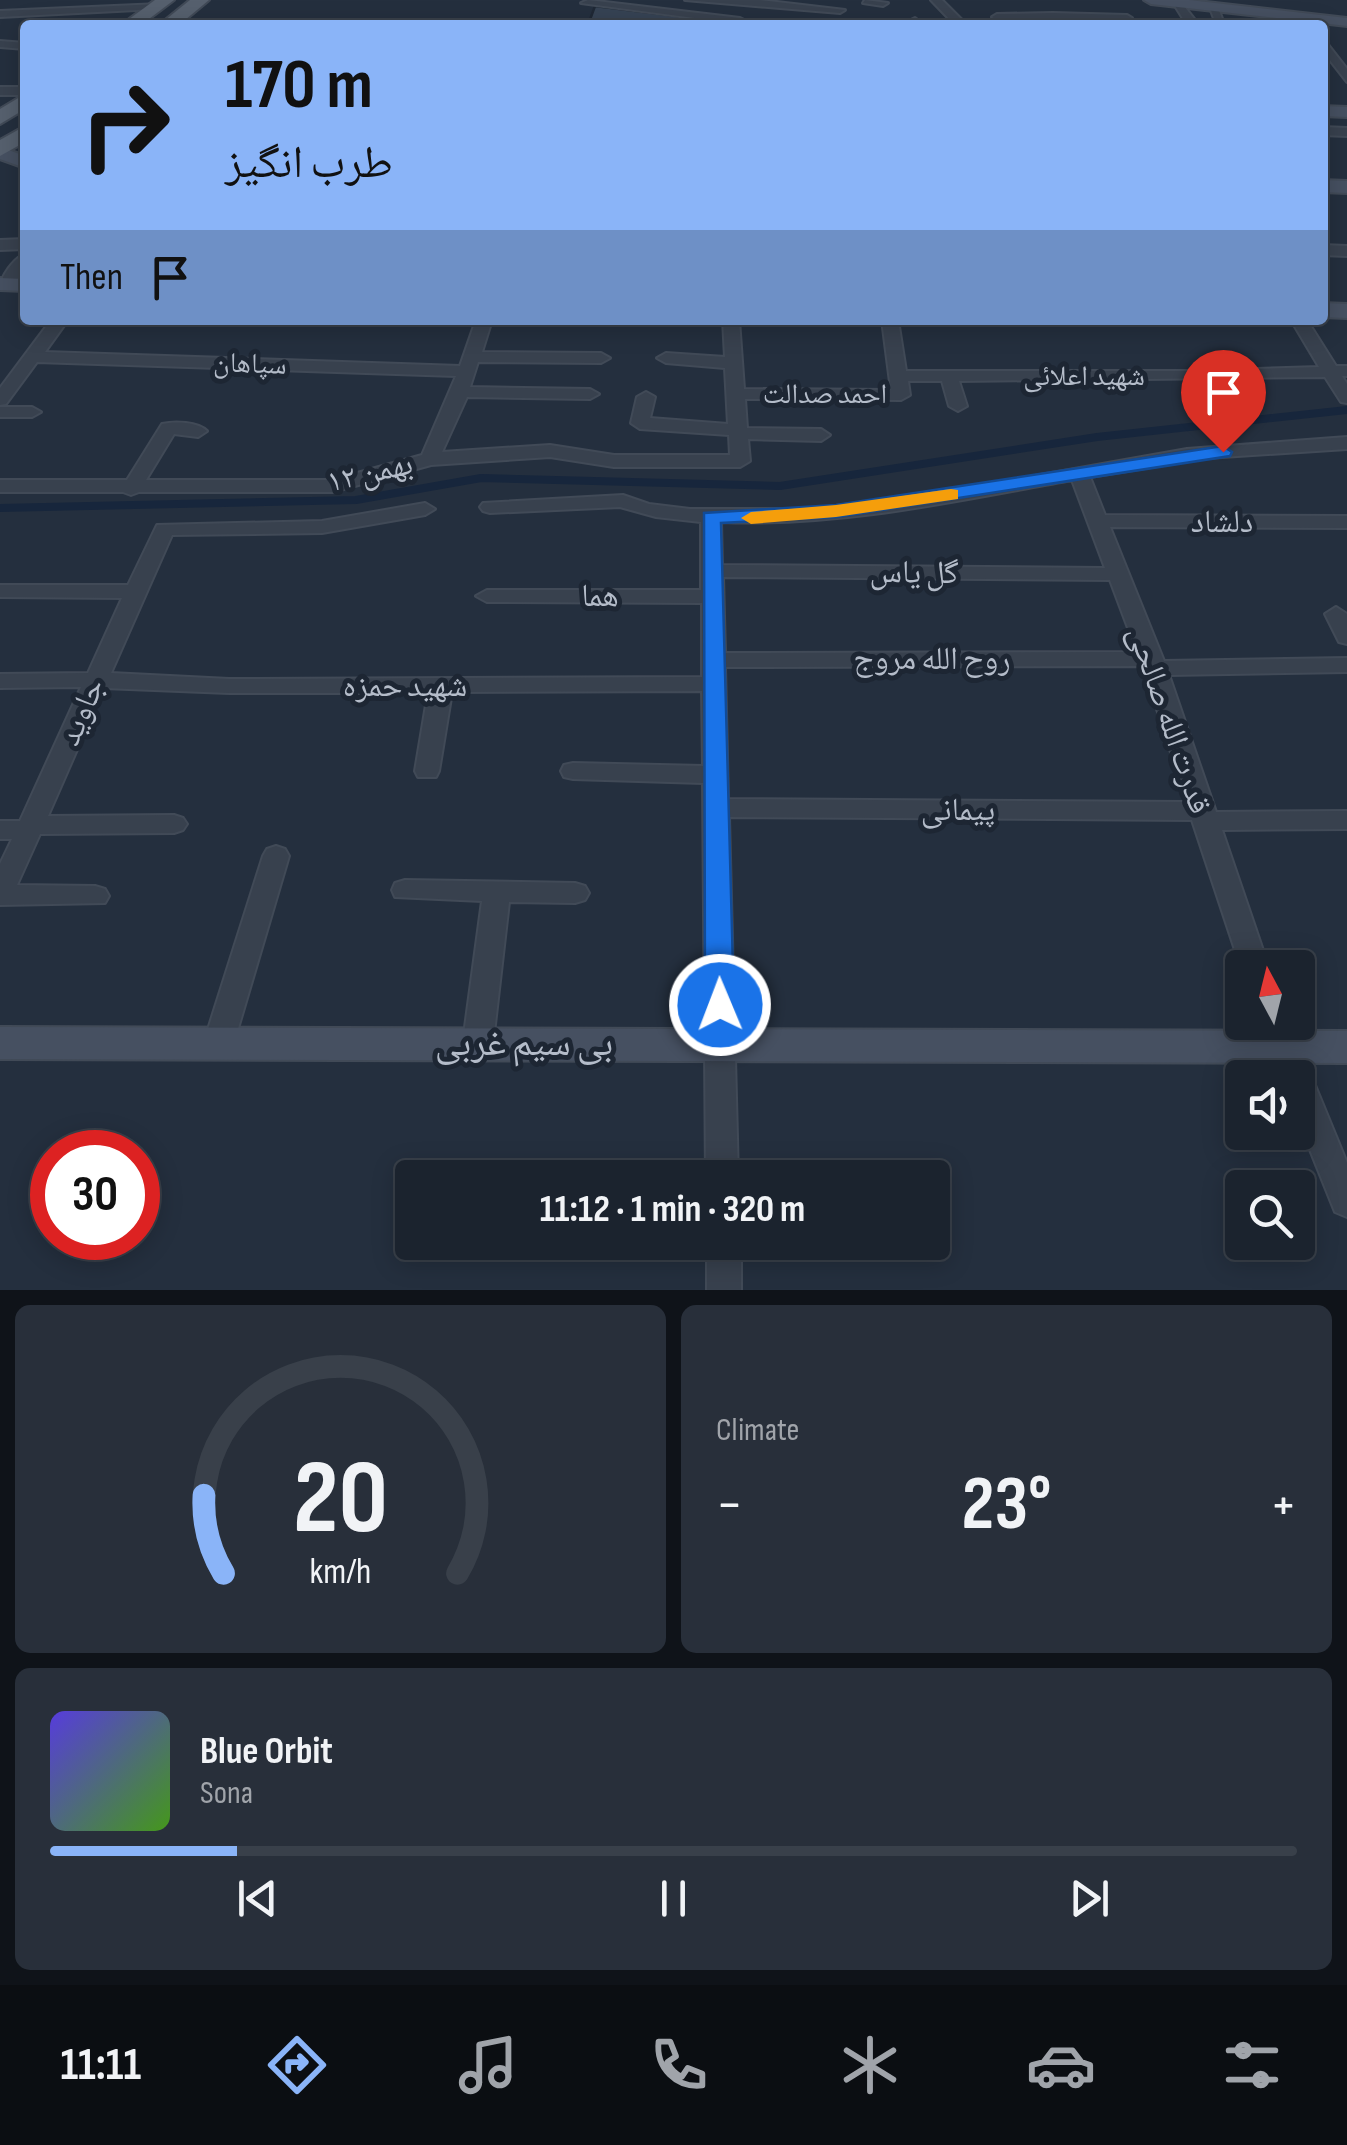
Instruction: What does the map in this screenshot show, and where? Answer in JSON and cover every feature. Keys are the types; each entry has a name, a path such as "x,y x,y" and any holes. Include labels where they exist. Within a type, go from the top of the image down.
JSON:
{"main road":[{"path":"175,20 201,0"},
{"path":"137,20 161,3"},
{"path":"0,151 20,136"}],"street":[{"path":"690,0 840,10"},
{"path":"1033,0 1058,20"},
{"path":"1150,0 1217,15 1251,6 1307,20"},
{"path":"936,1 955,1"},
{"path":"936,1 956,20"},
{"path":"0,14 161,3"},
{"path":"1176,3 1188,20"},
{"path":"585,5 713,20"},
{"path":"997,17 1127,18"},
{"path":"1328,51 1347,76"},
{"path":"0,400 56,325"},
{"path":"430,459 460,392 482,325"},
{"path":"731,325 738,432"},
{"name":"احمد صدالت","path":"736,394 901,395 891,325"},
{"path":"1303,325 1338,371 1345,395"},
{"name":"سپاهان","path":"0,371 28,364 469,364 601,358"},
{"path":"666,358 734,362"},
{"name":"شهید اعلائی","path":"898,376 1193,376 1338,371"},
{"path":"949,376 957,406"},
{"path":"460,392 590,394"},
{"path":"646,398 640,423 821,435"},
{"path":"0,412 32,412"},
{"path":"131,489 169,428 198,430"},
{"name":"۱۲ بهمن","path":"0,486 333,486 430,459 550,451 614,462 740,460 738,432"},
{"path":"490,507 623,501 642,510 711,517 836,511 1190,454 1347,443"},
{"path":"614,462 623,501"},
{"name":"قدرت الله صالحی","path":"1079,474 1153,664 1249,950"},
{"name":"جاوید","path":"0,894 164,529 322,527 426,508"},
{"path":"711,517 722,1160"},
{"name":"دلشاد","path":"1097,521 1347,522"},
{"name":"گل یاس","path":"712,584 1116,574"},
{"name":"هما","path":"487,596 712,584"},
{"path":"0,592 136,592"},
{"path":"1336,614 1347,637"},
{"name":"روح الله مروج","path":"714,672 1153,664 1347,666"},
{"name":"شهید حمزه","path":"0,681 441,686 714,672"},
{"path":"427,771 441,686"},
{"path":"573,770 716,774"},
{"name":"پیمانی","path":"716,808 1347,820"},
{"path":"0,830 174,824"},
{"path":"219,1042 276,856"},
{"path":"406,890 575,893"},
{"path":"478,1042 497,892"},
{"path":"0,894 95,896"},
{"name":"بی سیم غربی","path":"0,1043 720,1044 1287,1057 1347,1047"},
{"path":"1287,1057 1347,1202"},
{"path":"724,1260 724,1290"}],"building":[{"path":"595,6 710,20 590,20"}],"waterway":[{"path":"0,508 356,500 481,478 780,486 1097,437 1347,410"}],"slow traffic":[{"path":"751,518 951,495"}],"route":[{"path":"720,1005 711,517 836,511 1223,452"}]}
